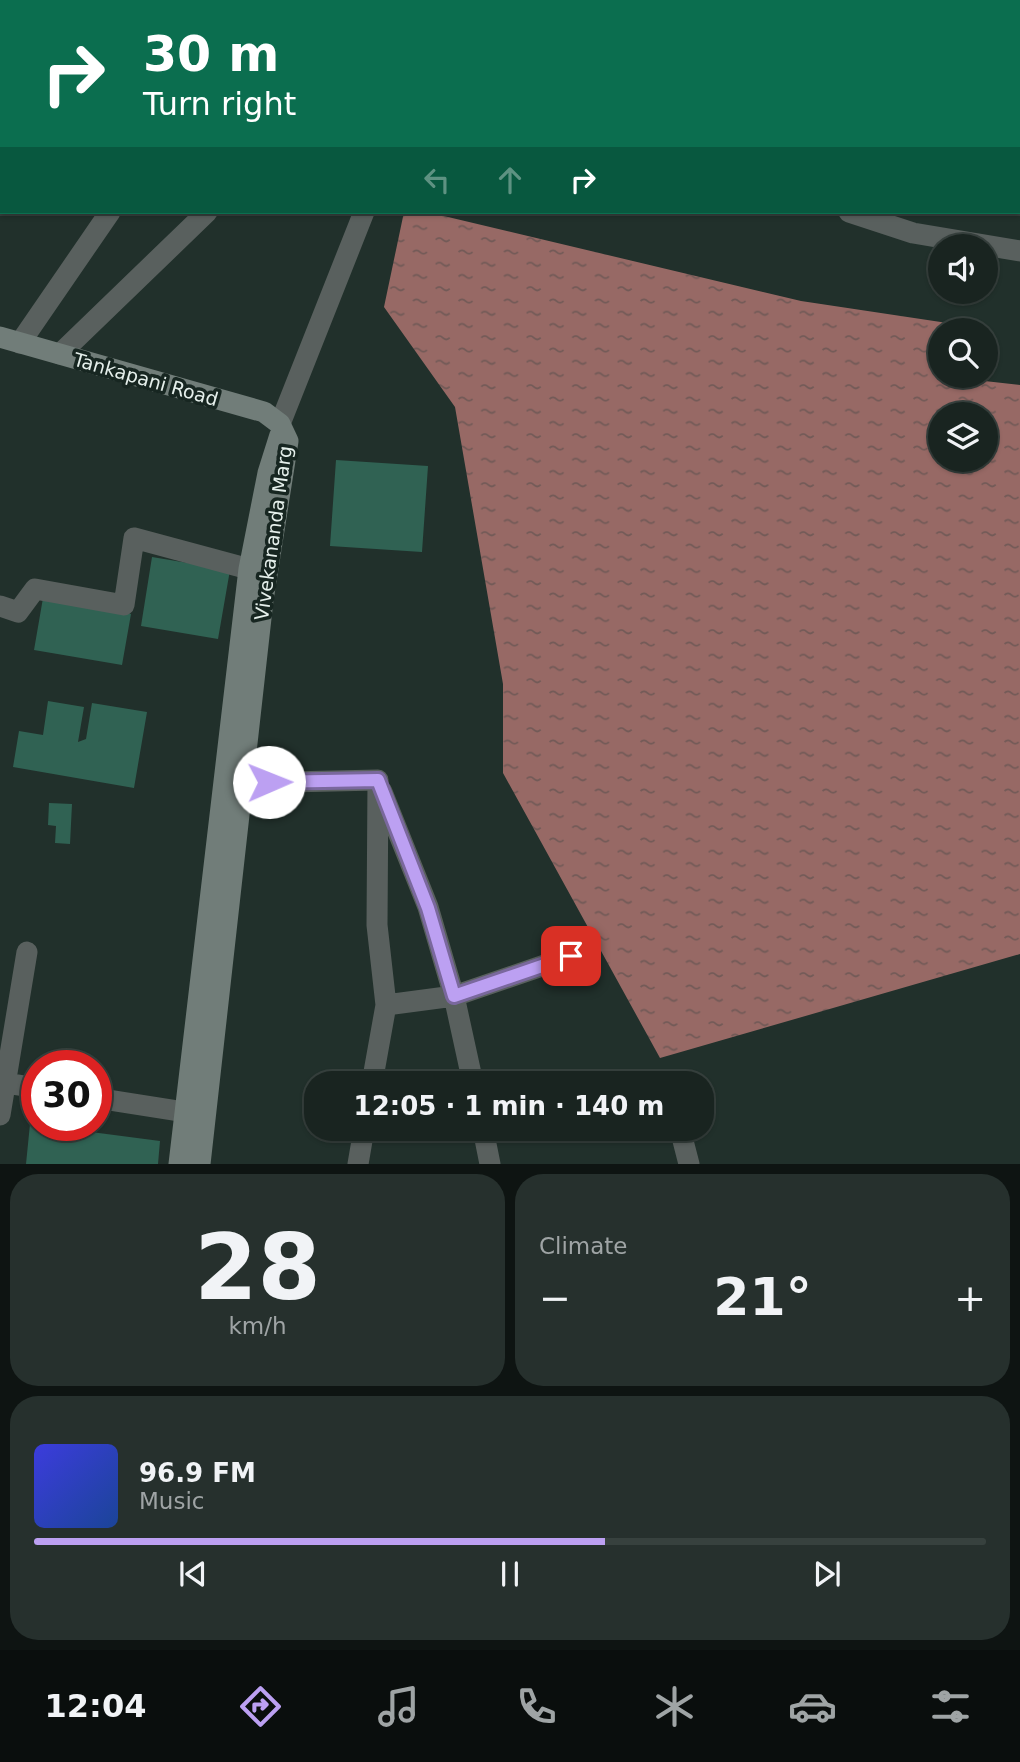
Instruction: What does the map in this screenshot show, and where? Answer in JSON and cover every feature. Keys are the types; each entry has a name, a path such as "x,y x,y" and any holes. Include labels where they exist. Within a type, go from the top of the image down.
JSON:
{"main road":[{"name":"Tankapani Road","path":"10,340 264,412 282,428"},
{"name":"Vivekananda Marg","path":"200,1164 211,987 249,569 268,473 282,428"},
{"name":"Vivekananda Marg","path":"178,1164 185,1112 211,987 242,783 263,600 289,447 282,428"}],"street":[{"path":"10,340 108,214"},
{"path":"60,354 206,214"},
{"path":"282,428 363,214"},
{"path":"855,214 913,233 1020,251"},
{"path":"0,606 18,612 35,589 124,605 134,538 249,569"},
{"path":"242,783 378,780"},
{"path":"378,780 428,908 454,996 470,1071"},
{"path":"374,1071 386,1005 377,925 378,780"},
{"path":"0,1115 2,1082 27,952"},
{"path":"386,1005 454,996 571,956"},
{"path":"2,1082 21,1085"},
{"path":"112,1100 185,1112"},
{"path":"358,1164 363,1141"},
{"path":"485,1141 490,1164"},
{"path":"683,1141 689,1164"}],"water":[{"path":"404,214 435,214 801,301 928,320 928,388 998,388 998,383 1020,385 1020,954 660,1058 503,773 503,684 455,407 384,307"}],"building":[{"path":"336,460 428,466 422,552 330,546"},
{"path":"152,557 230,570 218,639 141,626"},
{"path":"43,598 131,614 122,665 34,650"},
{"path":"48,701 84,707 78,742 86,739 92,703 147,712 134,788 13,767 19,731 43,735"},
{"path":"49,803 72,804 70,844 55,843 56,826 48,825"},
{"path":"112,1135 160,1141 158,1164 26,1164 28,1141 112,1141"}],"route":[{"path":"269,782 378,780 428,908 454,996 571,956"}]}
